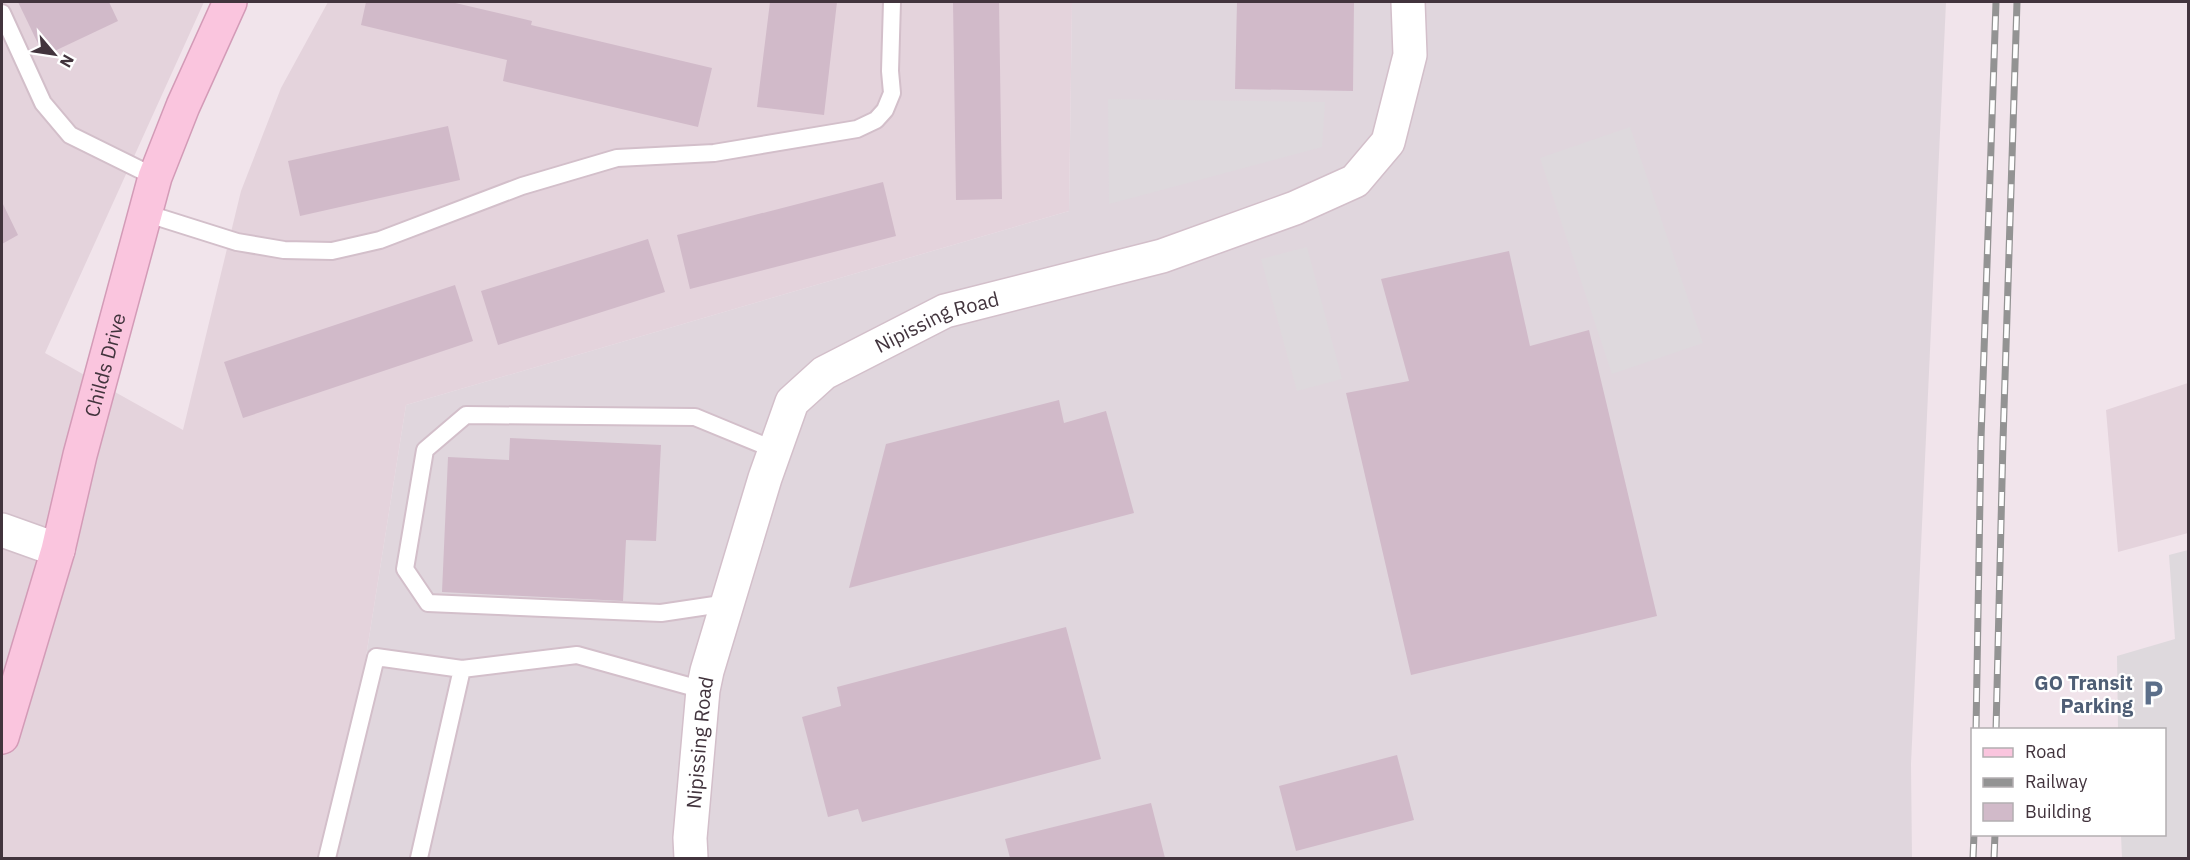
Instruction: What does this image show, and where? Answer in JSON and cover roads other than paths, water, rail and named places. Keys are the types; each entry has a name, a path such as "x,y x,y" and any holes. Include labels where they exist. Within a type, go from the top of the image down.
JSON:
{"street":[{"name":"Childs Drive","path":"2,737 58,550 80,455 155,177 183,106 230,2"},
{"name":"Nipissing Road","path":"691,858 690,838 703,690 775,450 792,402 824,373 945,311 1162,256 1295,208 1355,181 1388,142 1410,55 1408,2"},
{"path":"2,530 58,550"}],"lane":[{"path":"145,213 237,242 284,250 332,251 380,240 522,186 617,158 714,153 857,129 876,120 885,110 892,93 890,71 892,2"},
{"path":"2,13 43,103 70,135 155,177"},
{"path":"728,603 661,614 428,603 405,569 425,450 466,415 694,417 775,450"},
{"path":"327,858 376,657 462,669 577,656 703,690"},
{"path":"419,858 462,669"}],"railway":[{"path":"1976,728 1981,439 1996,2"},
{"path":"1996,728 2017,2"},
{"path":"1973,858 1974,836"},
{"path":"1994,858 1995,836"}],"place":[{"name":"GO Transit Parking","path":"2153,693"}]}
